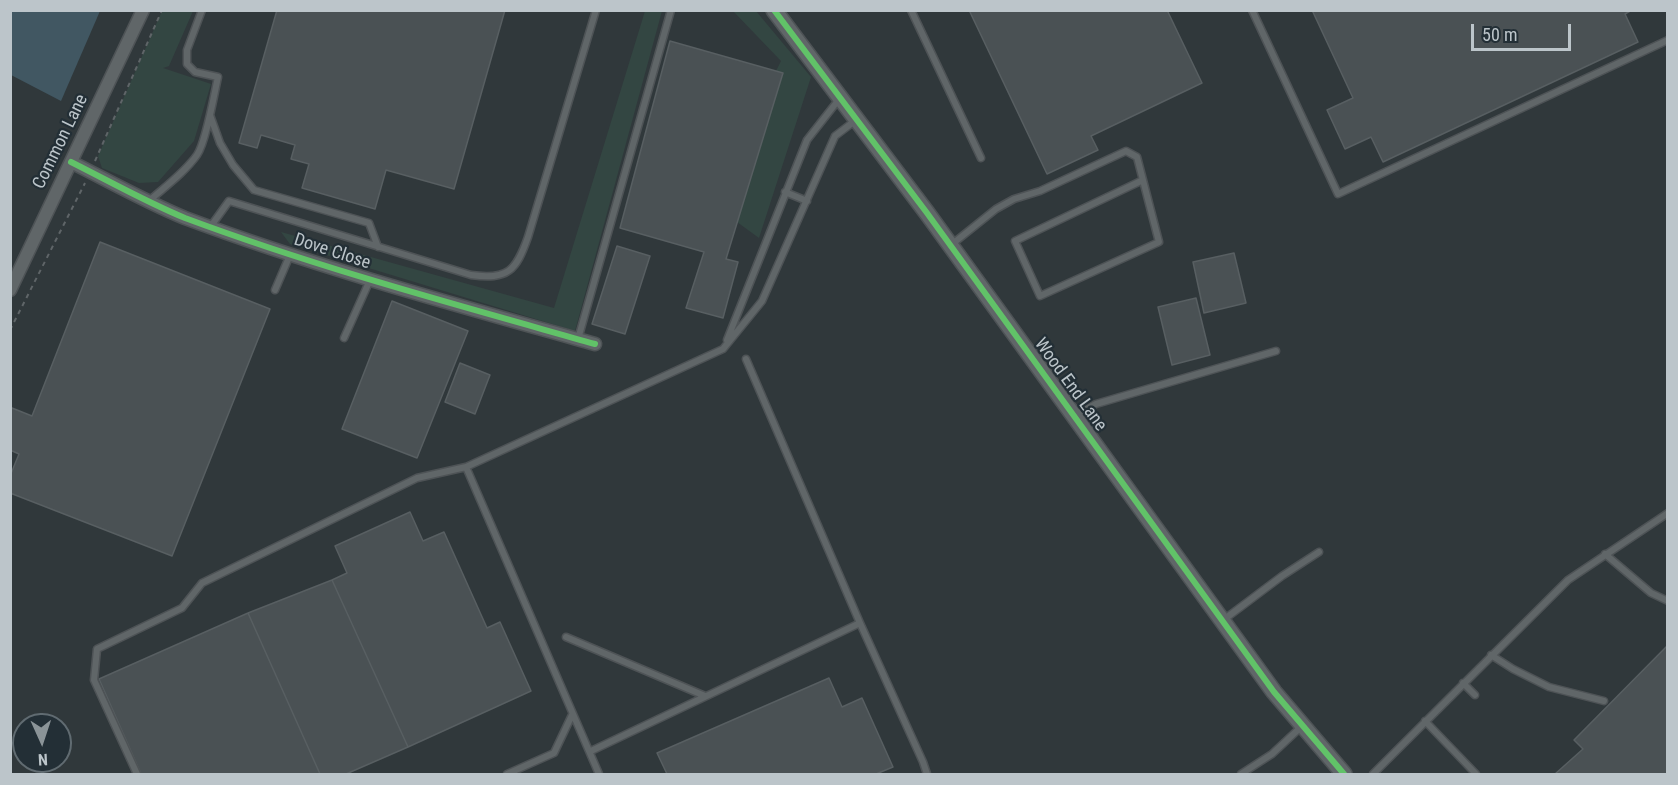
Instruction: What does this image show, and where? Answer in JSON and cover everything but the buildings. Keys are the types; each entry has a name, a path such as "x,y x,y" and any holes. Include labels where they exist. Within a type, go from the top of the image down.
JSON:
{"street":[{"name":"Common Lane","path":"10,290 15,269 70,162 143,10"},
{"name":"Wood End Lane","path":"774,10 837,103 856,119 1222,622 1302,726 1344,774"},
{"name":"Dove Close","path":"70,162 183,217 370,280 595,344"}],"lane":[{"path":"150,200 198,153 210,114 218,77 195,72 187,64 187,50 202,10"},
{"path":"211,226 229,201 471,275 492,278 512,269 522,255 528,237 596,10"},
{"path":"578,339 671,10"},
{"path":"911,10 981,158"},
{"path":"1252,10 1338,194 1668,40"},
{"path":"723,349 807,140 837,103"},
{"path":"210,114 220,143 233,165 254,190 369,223 378,246"},
{"path":"137,774 94,680 97,649 182,608 202,583 417,478 466,467 723,349 762,300 835,136 856,119"},
{"path":"950,246 996,209 1014,199 1040,191 1126,150 1137,157 1143,180 1159,242 1040,297 1015,241 1143,180"},
{"path":"785,192 807,201"},
{"path":"275,290 290,254"},
{"path":"344,338 370,280"},
{"path":"1073,415 1096,404 1276,351"},
{"path":"746,359 927,774"},
{"path":"466,467 572,715 591,751 599,774"},
{"path":"1373,774 1568,580 1668,513"},
{"path":"1222,622 1282,576 1319,552"},
{"path":"1605,554 1651,592 1668,601"},
{"path":"591,751 860,623"},
{"path":"566,637 705,696"},
{"path":"1491,655 1549,687 1604,701"},
{"path":"1463,683 1475,695"},
{"path":"507,774 554,753 572,715"},
{"path":"1425,721 1476,774"},
{"path":"1241,774 1272,754 1302,726"}],"green space":[{"path":"162,11 193,11 169,66 163,68 211,84 194,141 158,182 139,183 102,168 98,156"},
{"path":"645,11 662,11 575,331 290,244 281,232 554,308"},
{"path":"733,11 756,11 811,77 759,238 737,222 783,73 776,71 781,61"}],"water":[{"path":"10,11 100,11 61,101 11,75"}],"cycle path":[{"path":"774,10 927,213 1274,692 1344,774"},
{"path":"71,162 171,212 235,236 388,285 595,344"}]}
